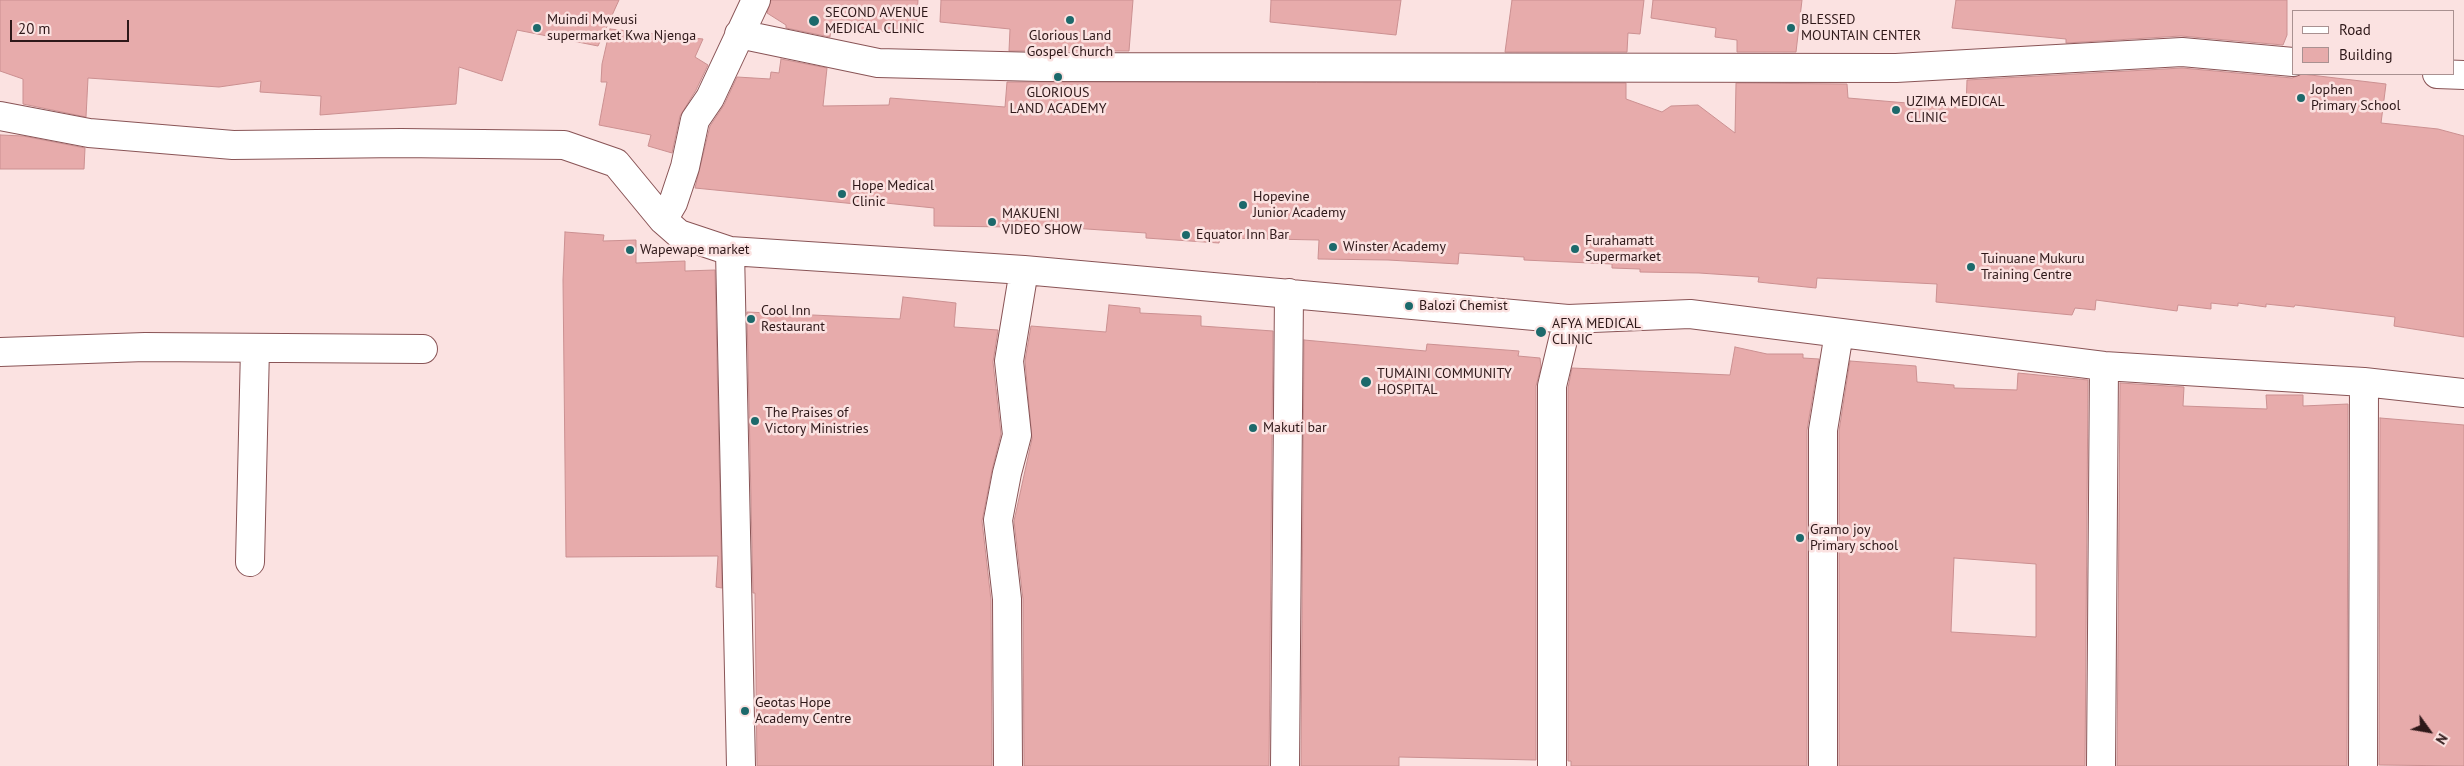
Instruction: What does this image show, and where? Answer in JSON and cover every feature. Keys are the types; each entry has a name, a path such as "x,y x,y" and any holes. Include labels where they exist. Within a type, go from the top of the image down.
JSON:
{"street":[{"path":"663,220 673,203 685,167 695,120 710,98 756,0"},
{"path":"739,34 878,63 1041,67 1896,68 2182,52 2292,62"},
{"path":"0,116 89,133 234,145 401,143 564,145 616,163 663,220 679,234 730,251 1024,270 1568,319 1690,314 2104,366 2364,382 2464,393"},
{"path":"730,251 741,766"},
{"path":"1008,766 1007,599 998,520 1017,435 1009,361 1024,270"},
{"path":"1285,766 1289,293"},
{"path":"1552,766 1552,386 1568,319"},
{"path":"1823,766 1822,430 1839,333"},
{"path":"0,352 145,347 423,349"},
{"path":"250,562 255,348"},
{"path":"2101,766 2104,366"},
{"path":"2363,766 2364,382"}],"building":[{"path":"0,0 619,0 598,46 517,30 502,81 459,67 456,104 320,115 321,96 260,92 261,81 219,87 88,78 86,117 23,104 23,79 0,71"},
{"path":"771,0 918,0 916,34 831,27 830,37 786,28 786,25 767,13"},
{"path":"941,0 1133,0 1129,51 1009,51 1010,29 940,22"},
{"path":"1271,0 1401,0 1396,35 1270,22"},
{"path":"1512,0 1644,0 1640,34 1628,33 1627,52 1505,52"},
{"path":"1653,0 1802,0 1796,52 1737,52 1737,40 1715,37 1716,28 1651,18"},
{"path":"1956,0 2287,0 2287,35 2283,45 2181,36 2066,43 2066,39 1952,28"},
{"path":"610,29 703,39 695,57 708,65 696,90 680,116 672,153 648,146 651,135 599,125 607,82 601,82 602,64"},
{"path":"781,59 827,68 823,106 889,105 890,98 1005,107 1007,82 1626,83 1626,99 1662,112 1671,106 1698,105 1735,133 1736,83 1847,84 1848,98 1966,108 1967,80 2182,68 2292,78 2300,75 2310,75 2386,84 2381,123 2438,129 2464,136 2464,337 2394,326 2395,317 2295,305 2294,307 2266,304 2266,307 2238,303 2238,306 2211,303 2211,309 2178,305 2177,311 2096,300 2095,310 2075,308 2072,315 1936,302 1937,284 1817,278 1816,288 1758,282 1759,277 1640,272 1640,269 1612,268 1612,264 1524,260 1524,257 1459,253 1458,264 1318,259 1319,240 1220,238 1219,243 1146,238 1146,233 1013,224 1013,227 934,226 934,208 866,201 866,205 695,188 710,126 724,105 737,77 770,79 771,72 779,73"},
{"path":"0,135 23,136 85,148 84,169 0,169"},
{"path":"565,232 604,235 603,241 636,240 636,263 685,261 685,271 715,270 722,588 716,587 718,556 566,557 563,280"},
{"path":"903,297 956,303 954,327 998,330 993,362 1001,434 982,521 991,600 992,766 757,766 755,593 753,593 747,312 900,319"},
{"path":"1109,305 1140,308 1140,313 1201,316 1201,326 1273,331 1269,766 1024,766 1023,599 1014,521 1032,439 1025,361 1031,326 1106,332"},
{"path":"1304,340 1426,351 1427,344 1519,351 1518,356 1540,358 1541,367 1536,386 1536,760 1399,757 1399,766 1301,766"},
{"path":"1735,347 1767,354 1803,354 1803,358 1819,359 1807,430 1807,766 1571,766 1571,761 1568,761 1568,388 1572,368 1730,375"},
{"path":"1850,361 1916,366 1917,382 1954,385 1954,388 2017,390 2018,373 2088,380 2085,766 1839,766 1839,431","holes":["1954,558 2036,564 2036,637 1951,632"]},
{"path":"2120,383 2184,387 2183,406 2267,409 2266,395 2303,395 2303,406 2348,404 2347,766 2117,766"},
{"path":"2380,418 2464,425 2464,766 2379,765"}],"place":[{"name":"Glorious Land Gospel Church","path":"1070,20"},
{"name":"SECOND AVENUE MEDICAL CLINIC","path":"814,21"},
{"name":"Muindi Mweusi supermarket Kwa Njenga","path":"537,28"},
{"name":"BLESSED MOUNTAIN CENTER","path":"1791,28"},
{"name":"GLORIOUS LAND ACADEMY","path":"1058,77"},
{"name":"Jophen Primary School","path":"2301,98"},
{"name":"UZIMA MEDICAL CLINIC","path":"1896,110"},
{"name":"Hope Medical Clinic","path":"842,194"},
{"name":"Hopevine Junior Academy","path":"1243,205"},
{"name":"MAKUENI VIDEO SHOW","path":"992,222"},
{"name":"Equator Inn Bar","path":"1186,235"},
{"name":"Winster Academy","path":"1333,247"},
{"name":"Furahamatt Supermarket","path":"1575,249"},
{"name":"Wapewape market","path":"630,250"},
{"name":"Tuinuane Mukuru Training Centre","path":"1971,267"},
{"name":"Balozi Chemist","path":"1409,306"},
{"name":"Cool Inn Restaurant","path":"751,319"},
{"name":"AFYA MEDICAL CLINIC","path":"1541,332"},
{"name":"TUMAINI COMMUNITY HOSPITAL","path":"1366,382"},
{"name":"The Praises of Victory Ministries","path":"755,421"},
{"name":"Makuti bar","path":"1253,428"},
{"name":"Gramo joy Primary school","path":"1800,538"},
{"name":"Geotas Hope Academy Centre","path":"745,711"}]}
